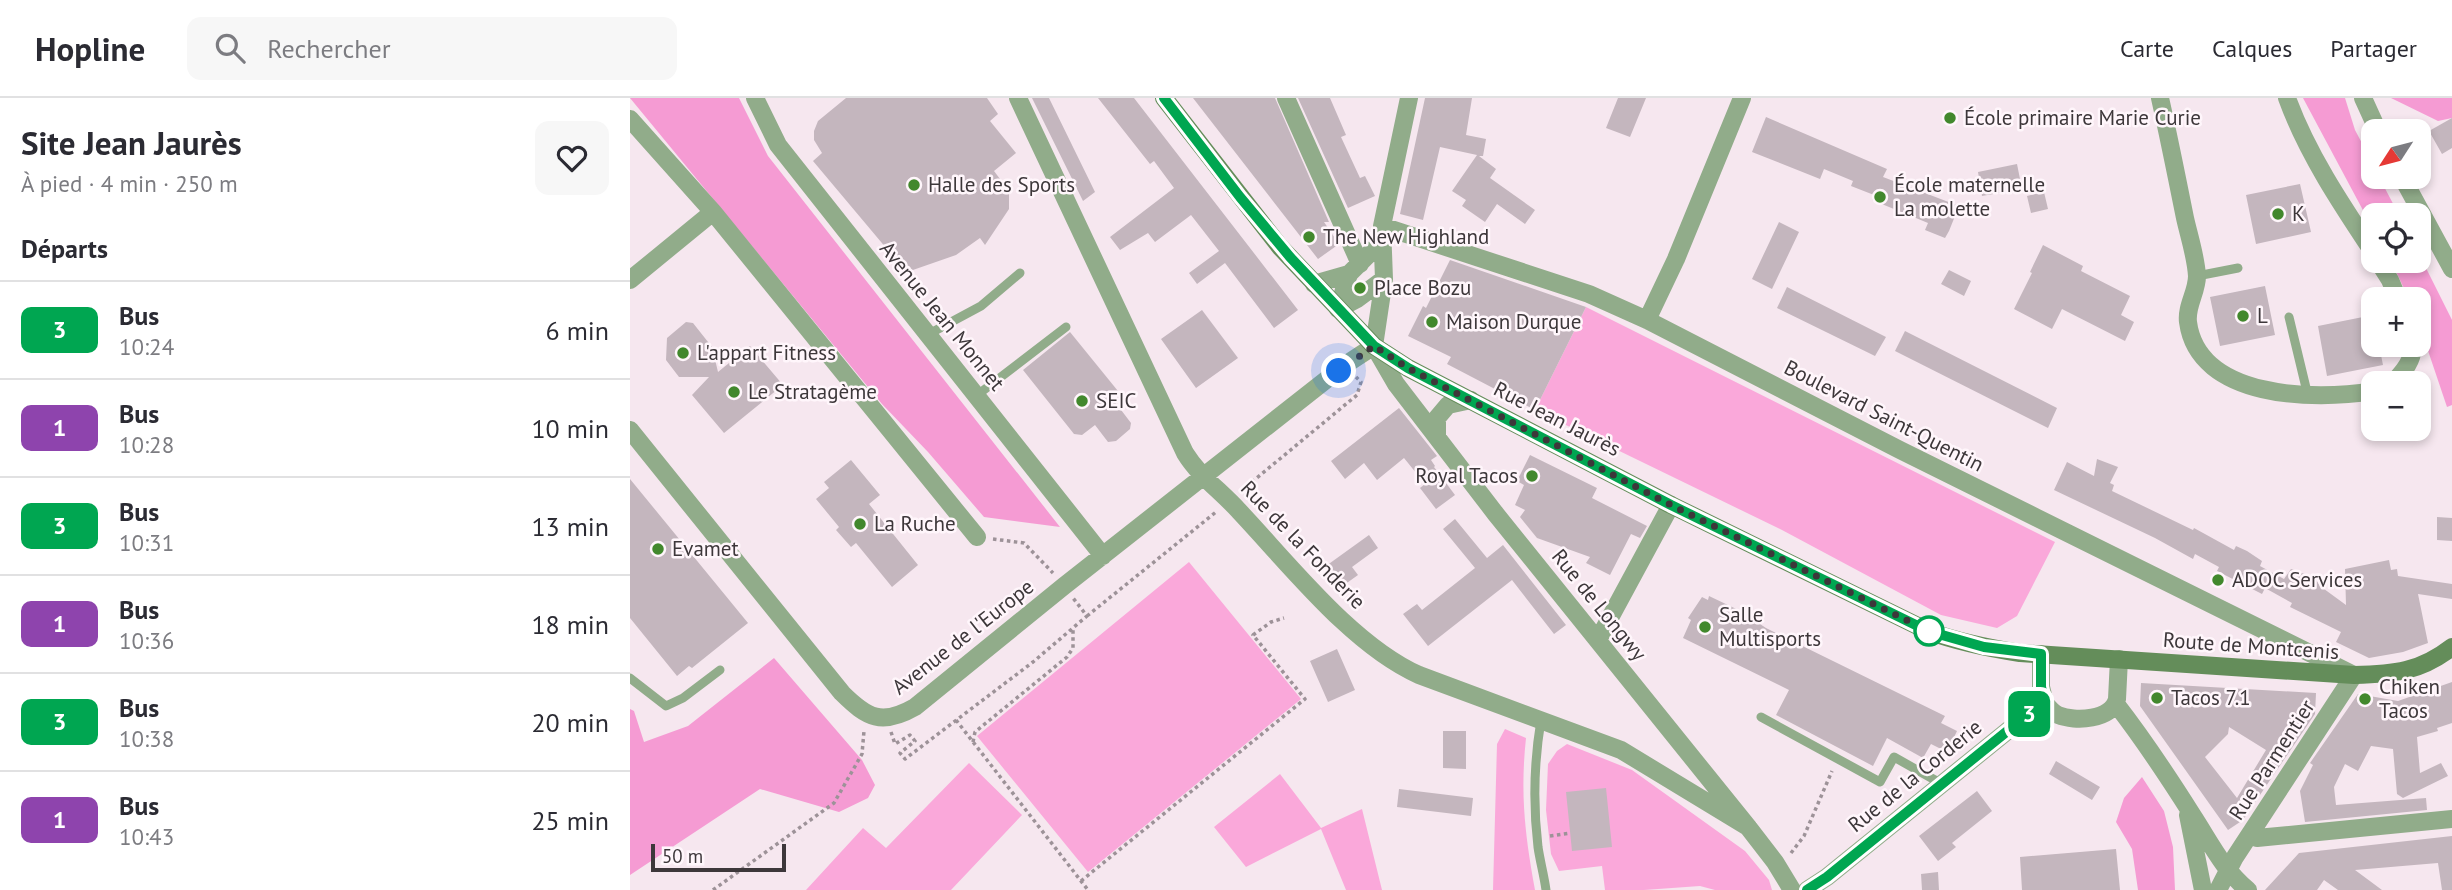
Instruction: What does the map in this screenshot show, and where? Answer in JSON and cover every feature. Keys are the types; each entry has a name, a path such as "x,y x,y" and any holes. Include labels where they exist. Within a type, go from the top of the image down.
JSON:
{"main road":[{"name":"Rue Jean Jaurès","path":"1164,98 1254,214 1314,284 1374,346 1408,368 1671,505 1928,631 1974,645 2041,654"},
{"name":"Route de Montcenis","path":"2041,654 2354,675 2403,673 2430,662 2452,647"}],"street":[{"name":"Avenue Jean Monnet","path":"755,98 778,145 1103,556"},
{"name":"Rue de la Fonderie","path":"1018,98 1185,453 1195,469 1230,500 1360,637 1397,665 1443,685 1621,750 1748,827"},
{"path":"1286,98 1354,269"},
{"path":"1374,346 1384,279 1382,233 1409,98"},
{"path":"1647,320 1676,259 1742,98"},
{"path":"2160,98 2197,276 2187,320 2198,350 2214,369 2234,380 2259,387 2308,396 2361,393"},
{"path":"2287,98 2297,125 2316,160 2361,233"},
{"path":"2363,98 2373,119"},
{"path":"630,119 713,212 982,538"},
{"path":"2409,189 2452,269"},
{"path":"630,281 713,212"},
{"path":"1338,309 1354,269 1382,233"},
{"name":"Boulevard Saint-Quentin","path":"1382,233 1588,294 1647,320 1900,450 2354,675"},
{"path":"1314,284 1354,269"},
{"path":"1338,309 1384,279"},
{"name":"Avenue de l'Europe","path":"865,712 878,718 889,719 915,707 1064,586 1374,346"},
{"name":"Rue de Longwy","path":"1374,346 1396,384 1437,438 1748,827 1792,890"},
{"path":"1437,438 1437,418 1448,405 1471,400"},
{"path":"630,430 842,693 865,712"},
{"path":"1598,640 1671,505"},
{"path":"2041,654 2041,687 2045,703 2052,711 2065,717 2098,717 2116,704"},
{"path":"2119,659 2116,704 2186,804 2227,870 2248,890"},
{"name":"Rue Parmentier","path":"2218,890 2227,870 2354,675"},
{"name":"Rue de la Corderie","path":"1807,890 2045,703"},
{"path":"2186,804 2203,890"},
{"path":"2251,835 2258,838 2452,819"}],"lane":[{"path":"2197,276 2238,268"},
{"path":"927,335 981,306 1020,273"},
{"path":"2289,317 2308,396"},
{"path":"976,396 1066,327"},
{"path":"630,678 666,706 683,698 720,670"},
{"path":"1760,717 1880,782 1894,757 1942,784"},
{"path":"1541,720 1534,807 1546,890"}],"path":[{"path":"899,744 910,735 915,741 900,752 905,759 1073,629 1357,395 1361,382 1345,366"},
{"path":"982,538 1024,544 1044,562 1087,616"},
{"path":"1081,881 1305,699 1253,635 1271,622 1284,618"},
{"path":"974,742 975,732 1067,657 1073,648 1073,629"},
{"path":"713,890 834,803 862,754 865,712"},
{"path":"956,720 1088,890"},
{"path":"1791,853 1804,836 1837,758"},
{"path":"1537,837 1570,833"}],"shaded area":[{"path":"630,98 739,98 768,156 1060,527 984,517 882,404"},
{"path":"2303,98 2345,98 2361,141 2361,189 2385,189 2393,203 2361,203 2361,207"},
{"path":"2391,98 2452,98 2452,118 2438,121"},
{"path":"2397,273 2428,273 2452,320 2452,405 2447,407 2430,357 2431,287 2403,287"},
{"path":"1586,307 2055,542 2017,616 1997,628 1941,615 1782,530 1535,410"},
{"path":"1189,562 1301,699 1088,872 977,736"},
{"path":"774,658 862,760 875,785 868,798 839,812 760,789 630,875 630,709 634,711 644,742 688,726"},
{"path":"1505,729 1526,738 1524,814 1535,890 1493,890 1497,744"},
{"path":"1567,744 1632,770 1745,851 1769,880 1772,890 1715,890 1700,886 1605,890 1602,866 1559,871 1551,854 1546,810 1548,764 1557,751"},
{"path":"969,763 1022,815 951,890 806,890 863,828 886,848"},
{"path":"1280,774 1321,828 1362,809 1382,890 1346,890 1321,829 1246,867 1214,827"},
{"path":"2142,777 2164,811 2173,847 2175,890 2138,890 2132,849 2116,822 2124,798"}],"building":[{"name":"Halle des Sports","path":"846,98 987,98 998,114 990,121 1016,153 994,171 1009,191 1009,209 985,245 980,238 956,255 910,271 901,260 897,261 813,161 822,153 814,140 818,121"},
{"path":"1032,98 1049,98 1095,192 1083,201"},
{"path":"1098,98 1134,98 1298,310 1274,328 1225,263 1197,284 1189,273 1219,251 1191,215 1155,242 1148,233 1120,250 1110,237 1174,188 1154,161 1150,164"},
{"path":"1193,98 1275,98 1329,222 1324,222 1339,244 1318,259"},
{"path":"1298,98 1330,98 1346,135 1341,137 1360,178 1365,176 1375,196 1348,208"},
{"path":"1425,98 1472,98 1466,135 1486,139 1483,156 1479,156 1496,169 1490,178 1535,210 1525,224 1497,204 1485,222 1462,206 1466,200 1452,191 1477,155 1440,147 1423,220 1400,214"},
{"path":"1618,98 1646,98 1630,137 1606,128"},
{"path":"1766,117 1887,169 1883,177 1959,206 1945,238 1925,230 1928,223 1872,200 1874,195 1851,186 1853,181 1824,169 1820,179 1752,152"},
{"path":"2452,118 2452,148 2442,154 2431,130"},
{"path":"2017,164 2022,189 1982,196 1978,172"},
{"name":"K","path":"2300,184 2311,232 2256,244 2246,195"},
{"path":"2044,192 2048,209 2031,213 2027,196"},
{"path":"1779,222 1799,232 1772,289 1752,279"},
{"path":"2043,245 2083,266 2081,271 2130,296 2121,315 2134,322 2125,341 2062,309 2052,329 2014,309"},
{"path":"1450,260 1586,307 1535,410 1447,364 1451,357 1408,336 1423,306 1426,308"},
{"path":"1949,270 1971,281 1964,296 1941,284"},
{"name":"L","path":"2265,286 2275,335 2220,346 2210,297"},
{"path":"1787,287 1886,337 1875,356 1777,308"},
{"path":"1202,310 1238,358 1196,388 1161,339"},
{"path":"2361,317 2361,357 2381,357 2383,365 2327,376 2318,326"},
{"path":"686,322 693,323 712,347 718,372 750,346 783,385 724,433 692,395 709,377 679,377 666,360 667,338"},
{"path":"1905,331 2057,408 2048,428 1895,351"},
{"name":"SEIC","path":"1070,332 1122,396 1115,402 1131,423 1130,429 1116,441 1108,442 1095,425 1082,435 1074,434 1023,370"},
{"path":"1399,408 1437,456 1431,460 1434,467 1455,495 1436,509 1420,488 1425,484 1404,458 1377,480 1364,463 1345,479 1331,461"},
{"path":"1530,455 1597,488 1592,498 1647,526 1640,538 1631,534 1610,575 1586,563 1590,557 1537,538 1520,517 1525,510 1515,505 1524,485 1517,481"},
{"path":"2097,459 2118,467 2110,483 2114,485 2112,491 2193,530 2194,528 2234,550 2236,546 2247,551 2262,561 2260,566 2284,579 2291,569 2315,578 2320,586 2346,605 2345,569 2389,560 2391,570 2397,569 2398,576 2452,584 2452,599 2418,594 2428,643 2403,652 2369,658 2336,642 2341,632 2290,607 2292,603 2265,588 2262,594 2217,571 2219,567 2195,554 2193,559 2054,490 2067,462 2094,476"},
{"name":"La Ruche","path":"851,460 880,495 869,504 918,565 892,587 856,543 851,547 836,530 839,527 816,499 829,488 824,482"},
{"name":"Evamet","path":"630,479 748,623 692,668 689,666 677,676 630,618"},
{"path":"2437,517 2452,518 2452,541 2437,540"},
{"path":"1455,519 1487,558 1503,545 1566,625 1554,634 1512,580 1428,646 1403,614 1417,604 1422,610 1475,568 1443,529"},
{"path":"1369,535 1378,548 1352,567 1358,575 1337,590 1319,571"},
{"path":"1709,596 1751,616 1766,628 1945,716 1941,723 1957,731 1947,752 1931,744 1923,758 1887,738 1873,766 1776,715 1789,690 1683,638 1691,620 1688,618 1702,597 1708,600"},
{"path":"1337,649 1355,690 1328,702 1310,661"},
{"path":"2452,682 2452,723 2437,728 2438,731 2417,737 2420,773 2441,763 2448,776 2403,798 2397,794 2393,749 2371,746 2358,771 2345,764 2334,787 2336,805 2426,798 2427,810 2305,822 2300,791 2313,765 2310,763 2358,694 2398,701"},
{"path":"2141,683 2316,693 2315,714 2243,820 2228,830 2140,706","holes":["2229,727 2266,750 2237,798 2205,757 2228,734"]},
{"path":"1443,731 1466,731 1466,769 1443,768"},
{"path":"2056,761 2100,787 2092,800 2049,774"},
{"path":"1606,788 1612,847 1572,851 1566,792"},
{"path":"1399,789 1473,798 1471,816 1397,807"},
{"path":"1977,791 1992,811 1952,843 1956,847 1938,861 1919,836"},
{"path":"2452,836 2452,890 2442,890 2438,863 2355,870 2382,890 2338,890 2324,880 2317,890 2265,890 2299,853"},
{"path":"2116,849 2120,890 2022,890 2020,857"},
{"path":"1938,872 1939,890 1922,890 1921,874"}],"bus line":[{"name":"3","path":"1164,98 1280,247 1374,346 1408,368 1671,505 1928,631 1984,647 2041,654 2041,687 2045,703 1827,877 1807,890"}],"place":[{"name":"École primaire Marie Curie","path":"1950,118"},
{"name":"Halle des Sports","path":"914,185"},
{"name":"École maternelle La molette","path":"1880,197"},
{"name":"K","path":"2278,214"},
{"name":"The New Highland","path":"1309,237"},
{"name":"Place Bozu","path":"1360,288"},
{"name":"L","path":"2243,316"},
{"name":"Maison Durque","path":"1432,322"},
{"name":"L'appart Fitness","path":"683,353"},
{"name":"Le Stratagème","path":"734,392"},
{"name":"SEIC","path":"1082,401"},
{"name":"Royal Tacos","path":"1532,476"},
{"name":"La Ruche","path":"860,524"},
{"name":"Evamet","path":"658,549"},
{"name":"ADOC Services","path":"2218,580"},
{"name":"Salle Multisports","path":"1705,627"},
{"name":"Tacos 7.1","path":"2157,698"},
{"name":"Chiken Tacos","path":"2365,699"}],"route":[{"path":"1339,371 1374,346 1408,368 1671,505 1929,631"}]}
